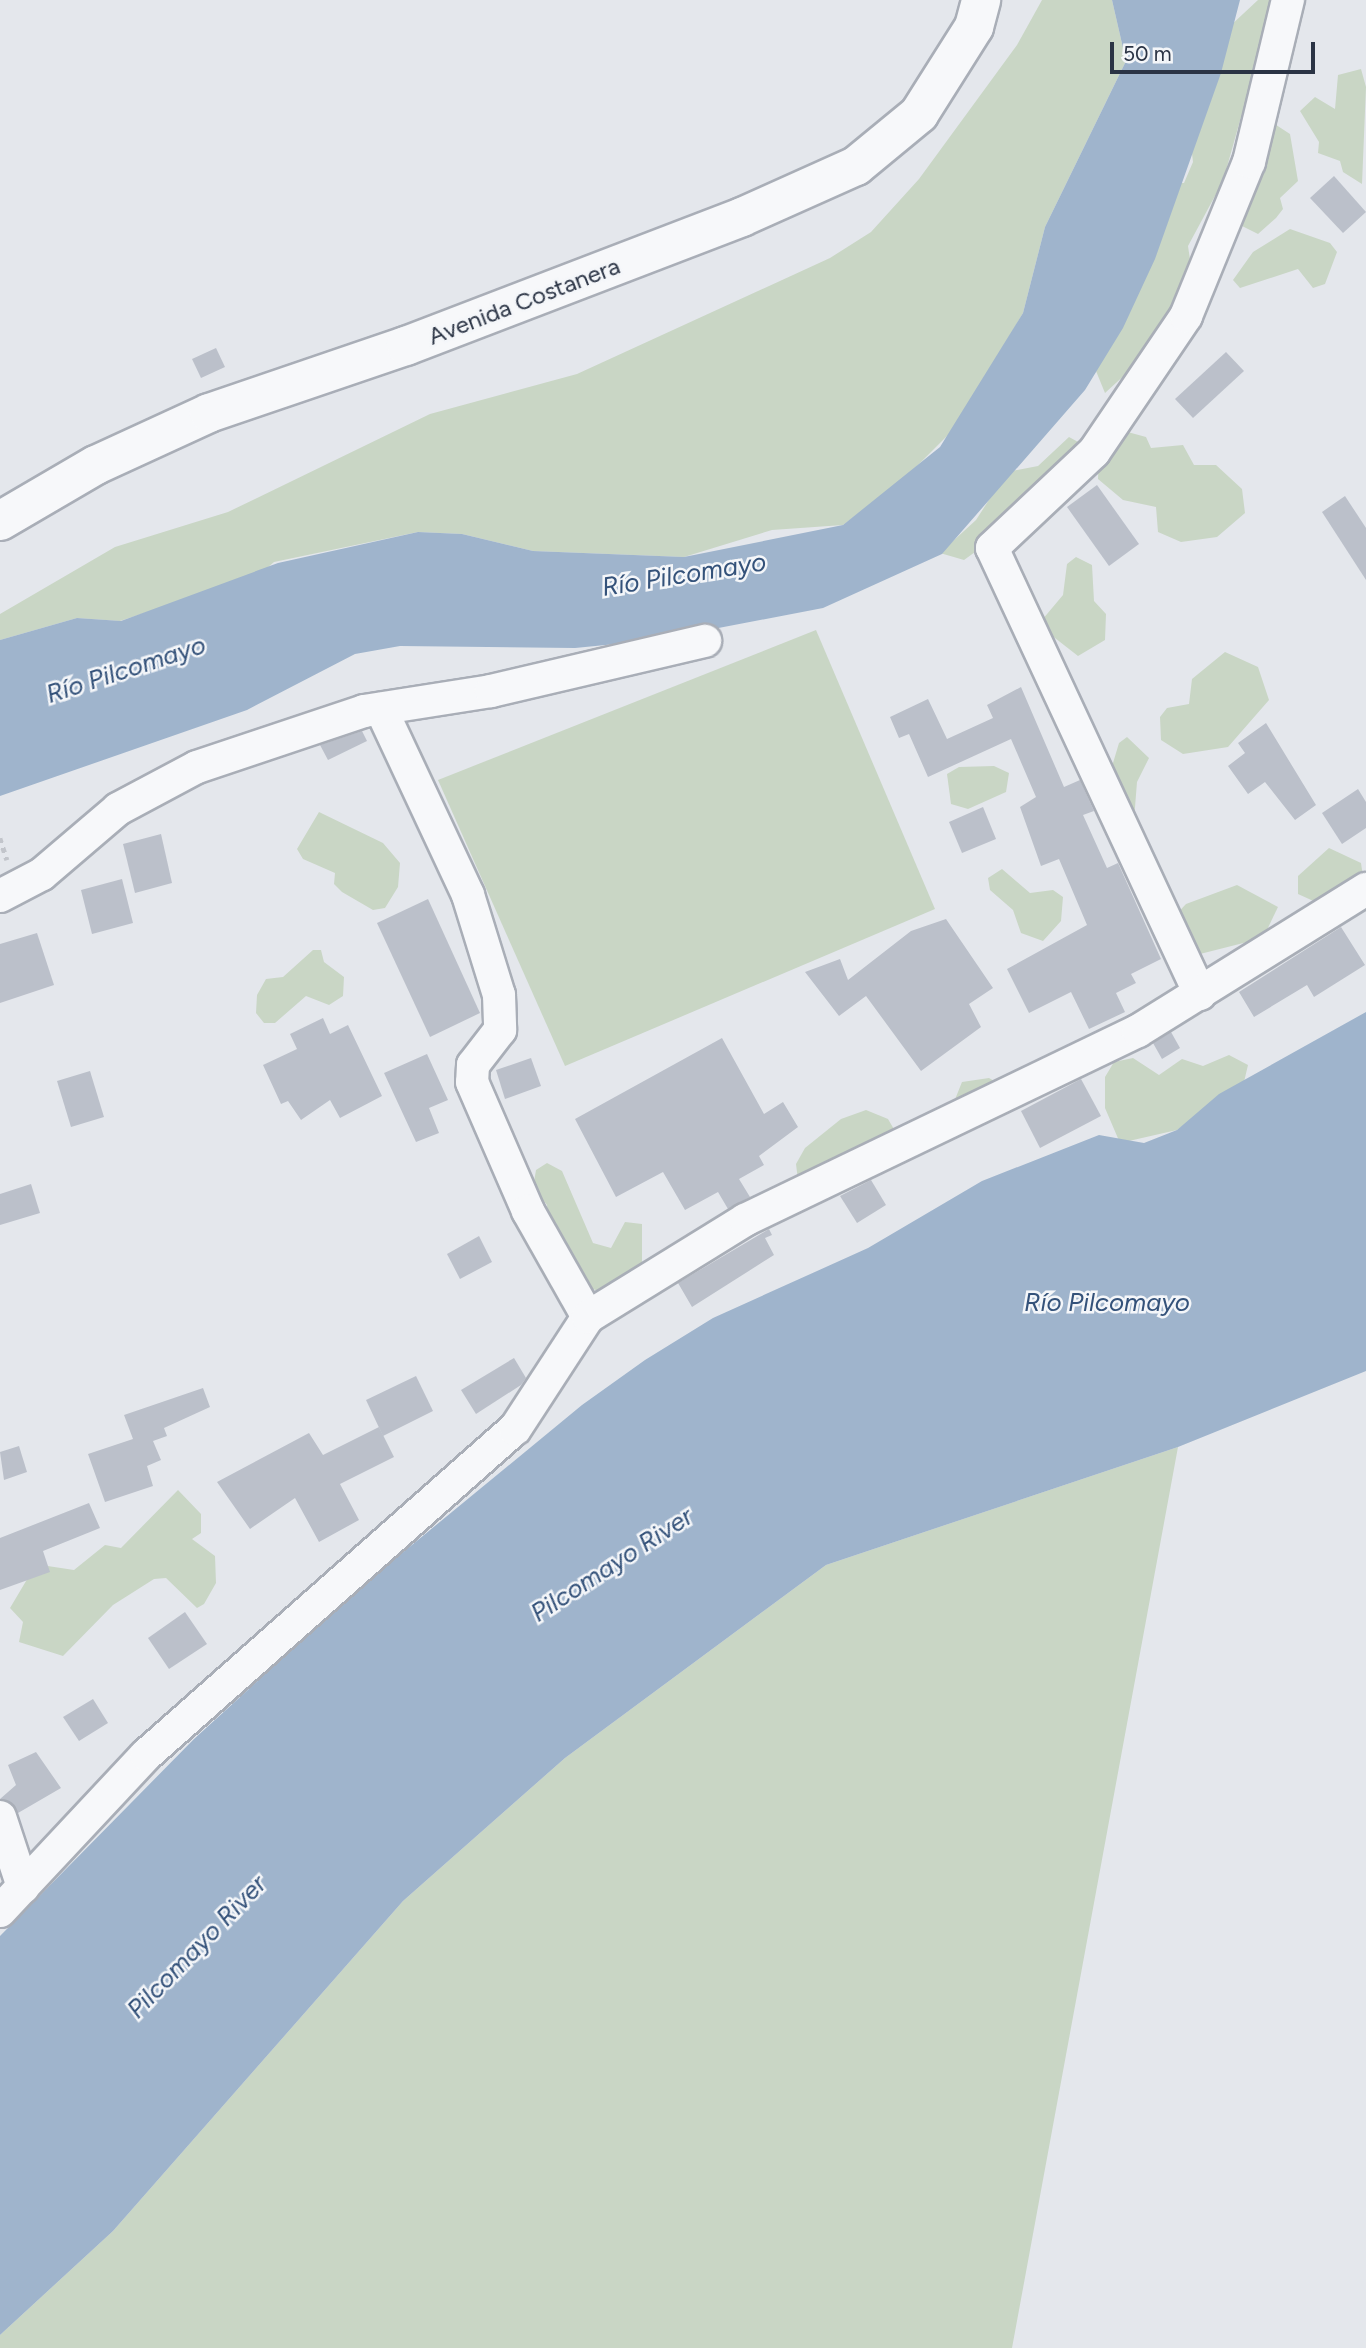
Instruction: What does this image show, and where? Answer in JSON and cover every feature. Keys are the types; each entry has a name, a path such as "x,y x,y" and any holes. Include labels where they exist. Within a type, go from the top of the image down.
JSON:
{"street":[{"name":"Avenida Costanera","path":"0,521 96,465 209,413 406,346 742,217 856,166 919,114 974,27 981,0"},
{"path":"1200,993 992,548 1094,452 1186,316 1250,162 1288,0"},
{"path":"0,896 42,874 118,809 197,767 381,709 705,641"},
{"path":"381,709 468,895 499,995 500,1030 473,1065 472,1082 527,1211 588,1317"},
{"path":"0,1911 146,1755 515,1429 588,1317 745,1220 1138,1031 1366,889"},
{"path":"0,1817 23,1887"}],"green space":[{"path":"1042,0 1112,0 1126,61 1045,227 1023,313 954,429 905,478 843,525 772,530 684,557 533,551 462,534 418,532 274,562 259,575 120,621 77,618 0,640 0,614 115,547 228,512 430,414 577,374 830,258 871,232 919,179 1017,45"},
{"path":"1258,0 1274,0 1223,181 1188,246 1192,273 1152,350 1105,393 1096,371 1173,183 1184,183 1193,162 1188,120 1229,27"},
{"path":"1361,69 1366,87 1362,184 1343,172 1340,161 1318,153 1319,142 1300,111 1315,97 1335,109 1338,75"},
{"path":"1270,121 1290,134 1298,181 1280,198 1283,209 1258,234 1236,223"},
{"path":"1290,229 1330,243 1337,252 1325,284 1313,288 1298,269 1240,288 1233,280 1253,252"},
{"path":"1124,431 1146,437 1151,448 1183,445 1194,465 1216,465 1242,489 1245,513 1217,537 1181,542 1158,532 1156,507 1123,500 1098,479 1099,455"},
{"path":"1069,437 1091,449 993,539 964,560 940,553 976,520 1007,472 1038,466"},
{"path":"1076,557 1092,565 1094,601 1106,614 1105,640 1078,656 1046,631 1042,620 1063,595 1067,564"},
{"path":"816,630 935,909 565,1066 438,780"},
{"path":"1225,652 1258,667 1269,700 1228,747 1183,754 1161,740 1160,717 1167,708 1189,704 1192,679"},
{"path":"1127,737 1149,758 1137,782 1134,820 1110,773 1119,743"},
{"path":"994,766 1009,773 1006,792 968,809 951,804 947,774 959,767"},
{"path":"319,812 383,843 400,863 398,887 385,908 373,910 342,892 334,884 335,873 303,859 297,849"},
{"path":"1329,848 1361,863 1366,897 1320,904 1298,894 1298,876"},
{"path":"1002,869 1030,893 1053,890 1063,897 1061,921 1043,941 1021,933 1013,910 990,890 988,878"},
{"path":"1237,885 1278,907 1263,938 1200,954 1181,941 1171,920 1186,904"},
{"path":"313,950 321,950 324,962 344,977 343,996 329,1005 306,996 275,1023 264,1023 256,1013 257,995 266,979 283,977"},
{"path":"1229,1055 1248,1065 1244,1082 1177,1130 1120,1143 1105,1108 1105,1077 1114,1062 1133,1058 1159,1075 1182,1059 1203,1066"},
{"path":"989,1078 999,1084 954,1102 962,1082"},
{"path":"866,1110 888,1119 895,1131 798,1180 796,1164 805,1148 841,1119"},
{"path":"547,1163 562,1171 593,1243 611,1248 625,1222 642,1224 642,1270 607,1295 584,1285 548,1222 547,1205 533,1188 536,1170"},
{"path":"1178,1447 1012,2348 0,2348 0,2335 113,2231 403,1901 565,1758 826,1565"},
{"path":"178,1490 201,1514 201,1533 192,1539 215,1556 216,1583 204,1604 197,1608 166,1578 154,1579 113,1605 63,1656 19,1642 23,1622 10,1608 32,1571 41,1565 74,1570 105,1545 121,1548"}],"water":[{"path":"1112,0 1240,0 1221,73 1155,259 1123,328 1085,390 942,554 823,608 656,640 575,648 400,646 355,654 247,710 0,796 0,640 77,618 121,621 278,563 418,532 462,534 533,551 684,557 843,525 940,447 1023,313 1045,227 1126,61"},
{"name":"Río Pilcomayo","path":"1366,1012 1366,1371 1178,1447 826,1565 565,1758 403,1901 113,2231 0,2335 0,1936 194,1739 362,1586 582,1405 645,1360 713,1318 868,1248 982,1181 1099,1135 1144,1143 1177,1130 1219,1094"}],"building":[{"path":"1334,176 1366,212 1343,233 1310,198"},
{"path":"216,348 225,367 201,378 192,359"},
{"path":"1226,352 1244,371 1193,418 1175,399"},
{"path":"1097,485 1139,544 1109,566 1067,507"},
{"path":"1345,496 1366,528 1366,580 1322,512"},
{"path":"1021,687 1064,787 1080,780 1094,811 1083,815 1107,868 1118,863 1161,959 1131,974 1136,983 1116,993 1125,1012 1089,1029 1071,992 1029,1013 1007,969 1087,925 1059,859 1041,866 1020,807 1036,797 1011,739 928,777 909,734 899,738 890,717 928,699 947,739 993,718 987,705"},
{"path":"1266,723 1316,805 1295,820 1265,782 1248,794 1228,766 1245,753 1238,743"},
{"path":"362,731 367,741 328,760 320,745"},
{"path":"1358,789 1366,802 1366,828 1342,844 1322,813"},
{"path":"983,807 996,839 962,853 949,822"},
{"path":"161,834 172,883 135,893 123,844"},
{"path":"122,879 133,923 92,934 81,890"},
{"path":"428,899 480,1013 430,1037 377,923"},
{"path":"946,919 993,988 969,1004 981,1027 921,1071 866,996 839,1016 805,972 840,959 848,980 911,931"},
{"path":"1341,927 1365,965 1314,997 1307,985 1254,1017 1239,992"},
{"path":"37,933 54,985 0,1003 0,944"},
{"path":"323,1018 330,1034 348,1025 382,1096 340,1118 330,1100 301,1120 288,1101 281,1104 263,1065 297,1049 290,1034"},
{"path":"1171,1032 1180,1048 1162,1059 1153,1043"},
{"path":"722,1038 764,1114 783,1102 798,1127 759,1156 764,1165 739,1179 750,1197 728,1209 718,1192 685,1210 663,1172 616,1197 575,1119"},
{"path":"427,1054 448,1100 429,1108 439,1133 416,1142 384,1073"},
{"path":"531,1058 541,1086 505,1099 496,1070"},
{"path":"90,1071 104,1117 71,1127 57,1081"},
{"path":"1081,1079 1101,1116 1040,1148 1021,1111"},
{"path":"871,1180 886,1205 857,1223 840,1196"},
{"path":"31,1184 40,1213 0,1225 0,1194"},
{"path":"769,1229 772,1235 765,1238 774,1255 692,1307 678,1283"},
{"path":"479,1236 492,1262 460,1279 447,1254"},
{"path":"514,1358 526,1378 521,1385 476,1414 461,1390"},
{"path":"416,1376 433,1411 383,1436 366,1400"},
{"path":"203,1388 210,1407 164,1428 167,1436 153,1441 161,1460 147,1466 153,1486 105,1502 88,1454 133,1439 124,1415"},
{"path":"379,1427 394,1457 340,1484 359,1520 319,1542 295,1498 250,1529 217,1482 309,1433 323,1455"},
{"path":"19,1446 27,1472 4,1480 0,1452"},
{"path":"89,1503 100,1528 43,1551 50,1572 0,1590 0,1538"},
{"path":"185,1612 207,1644 169,1669 148,1638"},
{"path":"93,1699 108,1723 79,1741 63,1717"},
{"path":"36,1752 61,1788 18,1813 0,1799 16,1785 8,1765"}],"water label":[{"name":"Pilcomayo River","path":"612,1565"},
{"name":"Pilcomayo River","path":"197,1947"}]}
